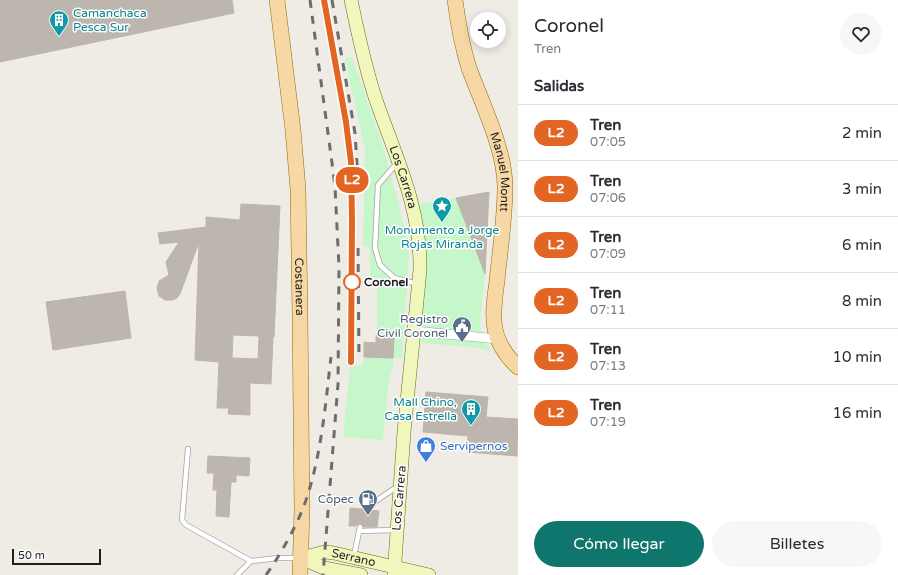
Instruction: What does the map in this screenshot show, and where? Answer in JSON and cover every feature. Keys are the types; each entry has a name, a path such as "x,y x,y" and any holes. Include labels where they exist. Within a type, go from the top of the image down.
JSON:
{"main road":[{"name":"Costanera","path":"276,0 289,94 298,189 302,510 300,575"},
{"name":"Los Carrera","path":"351,0 360,46 368,75 411,196 419,237 420,254 418,284 396,530 394,571"},
{"name":"Manuel Montt","path":"455,0 460,32 469,67 498,147 504,174 504,205 494,321 498,339 507,356 518,367"},
{"name":"Serrano","path":"301,558 325,552 353,557 394,571 429,575"},
{"name":"Serrano","path":"301,558 324,568 361,575"}],"street":[{"path":"414,331 498,339"}],"lane":[{"path":"399,161 378,185 376,248 380,264 394,278 418,284"},
{"path":"188,449 182,520 186,525 251,561 237,575"},
{"path":"366,509 400,485"},
{"path":"353,557 359,529 396,530"},
{"name":"Serrano","path":"251,561 278,558 301,558"}],"green space":[{"path":"352,57 383,147 407,238 409,257 402,358 393,359 393,366 389,379 383,440 343,437 350,366 363,365 364,357 393,358 394,336 377,335 377,286 370,285 370,248 363,246 365,149 345,59"},
{"path":"456,198 479,260 486,263 480,325 482,338 492,352 479,348 415,342 415,205"}],"building":[{"name":"Camanchaca Pesca Sur","path":"0,0 232,0 234,13 0,62"},
{"path":"489,192 485,274 456,198"},
{"path":"241,204 280,206 271,384 250,383 250,415 228,414 229,408 217,408 219,362 195,360 199,242 180,294 177,298 173,300 165,300 159,296 157,288 159,281 169,275 166,262 179,242 160,244 158,233 206,227 206,217 240,220","holes":["233,335 259,336 258,359 232,358"]},
{"path":"125,291 131,338 53,350 46,302"},
{"path":"376,335 394,336 393,358 364,357 364,342 376,343"},
{"name":"Mall Chino, Casa Estrella","path":"426,392 488,397 486,417 518,419 517,456 467,452 468,436 423,432"},
{"path":"208,456 250,458 249,476 236,475 236,482 231,482 229,517 216,516 217,490 213,490 214,473 207,473"},
{"path":"350,508 362,509 365,513 371,510 379,511 377,527 364,527 360,523 356,526 349,526"}],"railway":[{"path":"310,0 335,187 339,267 338,384 323,575"},
{"path":"324,0 344,111 351,163 353,219 351,362"},
{"path":"332,0 355,133 358,180"},
{"path":"358,248 359,358"},
{"path":"266,575 294,528 302,511 314,473 324,415 331,357"}],"train":[{"name":"L2","path":"324,0 350,143 352,191 351,362"}],"place":[{"name":"Camanchaca Pesca Sur","path":"59,37"},
{"name":"Monumento a Jorge Rojas Miranda","path":"442,223"},
{"name":"Coronel","path":"352,282"},
{"name":"Registro Civil Coronel","path":"462,343"},
{"name":"Mall Chino, Casa Estrella","path":"471,426"},
{"name":"Servipernos","path":"426,463"},
{"name":"Copec","path":"368,516"}]}
